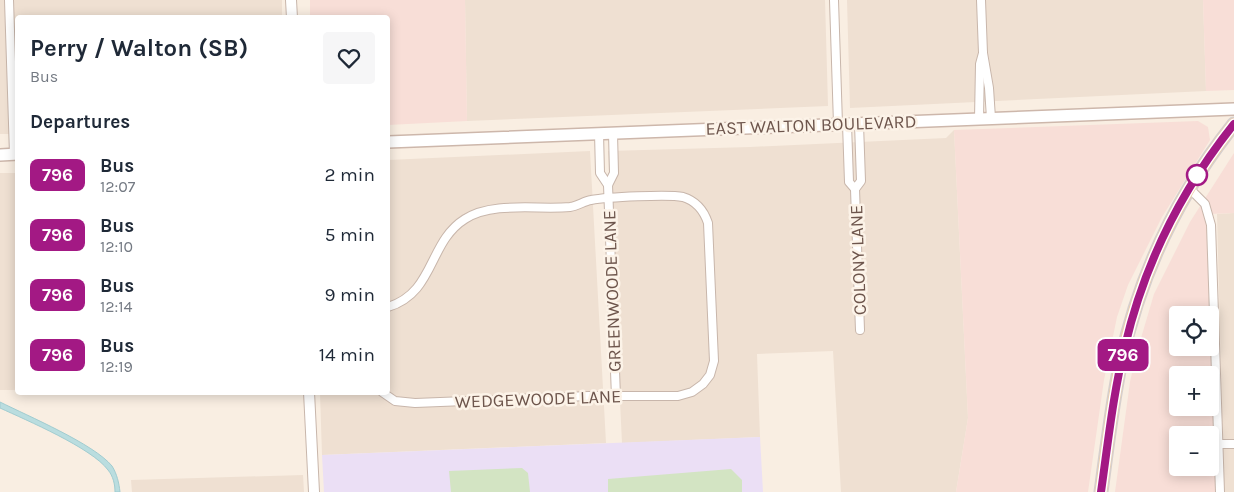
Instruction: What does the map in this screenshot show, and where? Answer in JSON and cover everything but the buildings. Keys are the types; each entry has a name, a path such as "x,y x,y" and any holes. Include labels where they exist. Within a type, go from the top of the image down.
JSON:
{"main road":[{"name":"EAST WALTON BOULEVARD","path":"390,142 1234,109"},
{"path":"1101,492 1118,377 1132,318 1154,256 1192,183 1234,124"},
{"path":"0,154 15,154"}],"street":[{"path":"9,0 15,132"},
{"path":"291,0 292,15"},
{"name":"COLONY LANE","path":"834,0 842,124 849,182 855,189 860,330"},
{"path":"981,0 983,53 980,64 984,80 985,119"},
{"name":"COLONY LANE","path":"855,189 861,181 859,124"},
{"name":"GREENWOODE LANE","path":"599,133 600,173 608,186"},
{"name":"GREENWOODE LANE","path":"613,133 614,172 608,186 608,199 616,397"},
{"path":"1192,183 1205,204 1211,225 1217,426"},
{"name":"WEDGEWOODE LANE","path":"385,395 391,400 407,403 678,396 696,390 710,376 714,361 706,218 695,203 681,197 608,199"},
{"path":"390,306 402,301 416,290 424,280 447,236 457,224 470,216 490,210 571,206 584,201 608,199"},
{"path":"310,395 314,492"},
{"path":"1219,444 1234,444"},
{"path":"1219,468 1220,492"}],"shaded area":[{"path":"0,0 282,0 282,15 15,15 15,134 0,134"},
{"path":"310,0 465,0 467,121 390,125 390,15 310,15"},
{"path":"465,0 825,0 828,106 467,121"},
{"path":"847,0 1203,0 1206,91 850,108"},
{"path":"1203,0 1234,0 1234,90 1206,91"},
{"path":"1198,121 1208,127 1210,140 1162,217 1128,285 1117,317 1104,380 1088,492 956,492 968,418 954,130"},
{"path":"954,130 968,418 956,492 841,492 833,351 757,354 760,437 622,443 608,151 946,138"},
{"path":"590,151 606,443 322,455 320,395 390,395 390,160"},
{"path":"1234,153 1234,213 1210,214 1213,306 1169,306 1169,356 1214,356 1214,366 1169,366 1169,416 1216,416 1216,426 1169,426 1169,476 1218,476 1218,492 1115,492 1130,382 1154,294 1190,222"},
{"path":"0,173 15,173 15,390 0,390"},
{"path":"1234,213 1234,492 1224,492 1217,214"},
{"path":"760,437 763,492 324,492 322,455"},
{"path":"303,475 304,492 132,492 131,480"}],"green space":[{"path":"522,468 528,473 530,492 451,492 449,471"},
{"path":"731,469 742,480 742,492 608,492 608,479"}],"water":[{"path":"0,402 60,431 103,458 114,469 120,492 115,492 114,483 108,470 88,453 58,435 0,408"}],"bus line":[{"name":"796","path":"1101,492 1118,377 1125,344 1140,293 1154,256 1183,199 1211,154 1234,124"}]}
